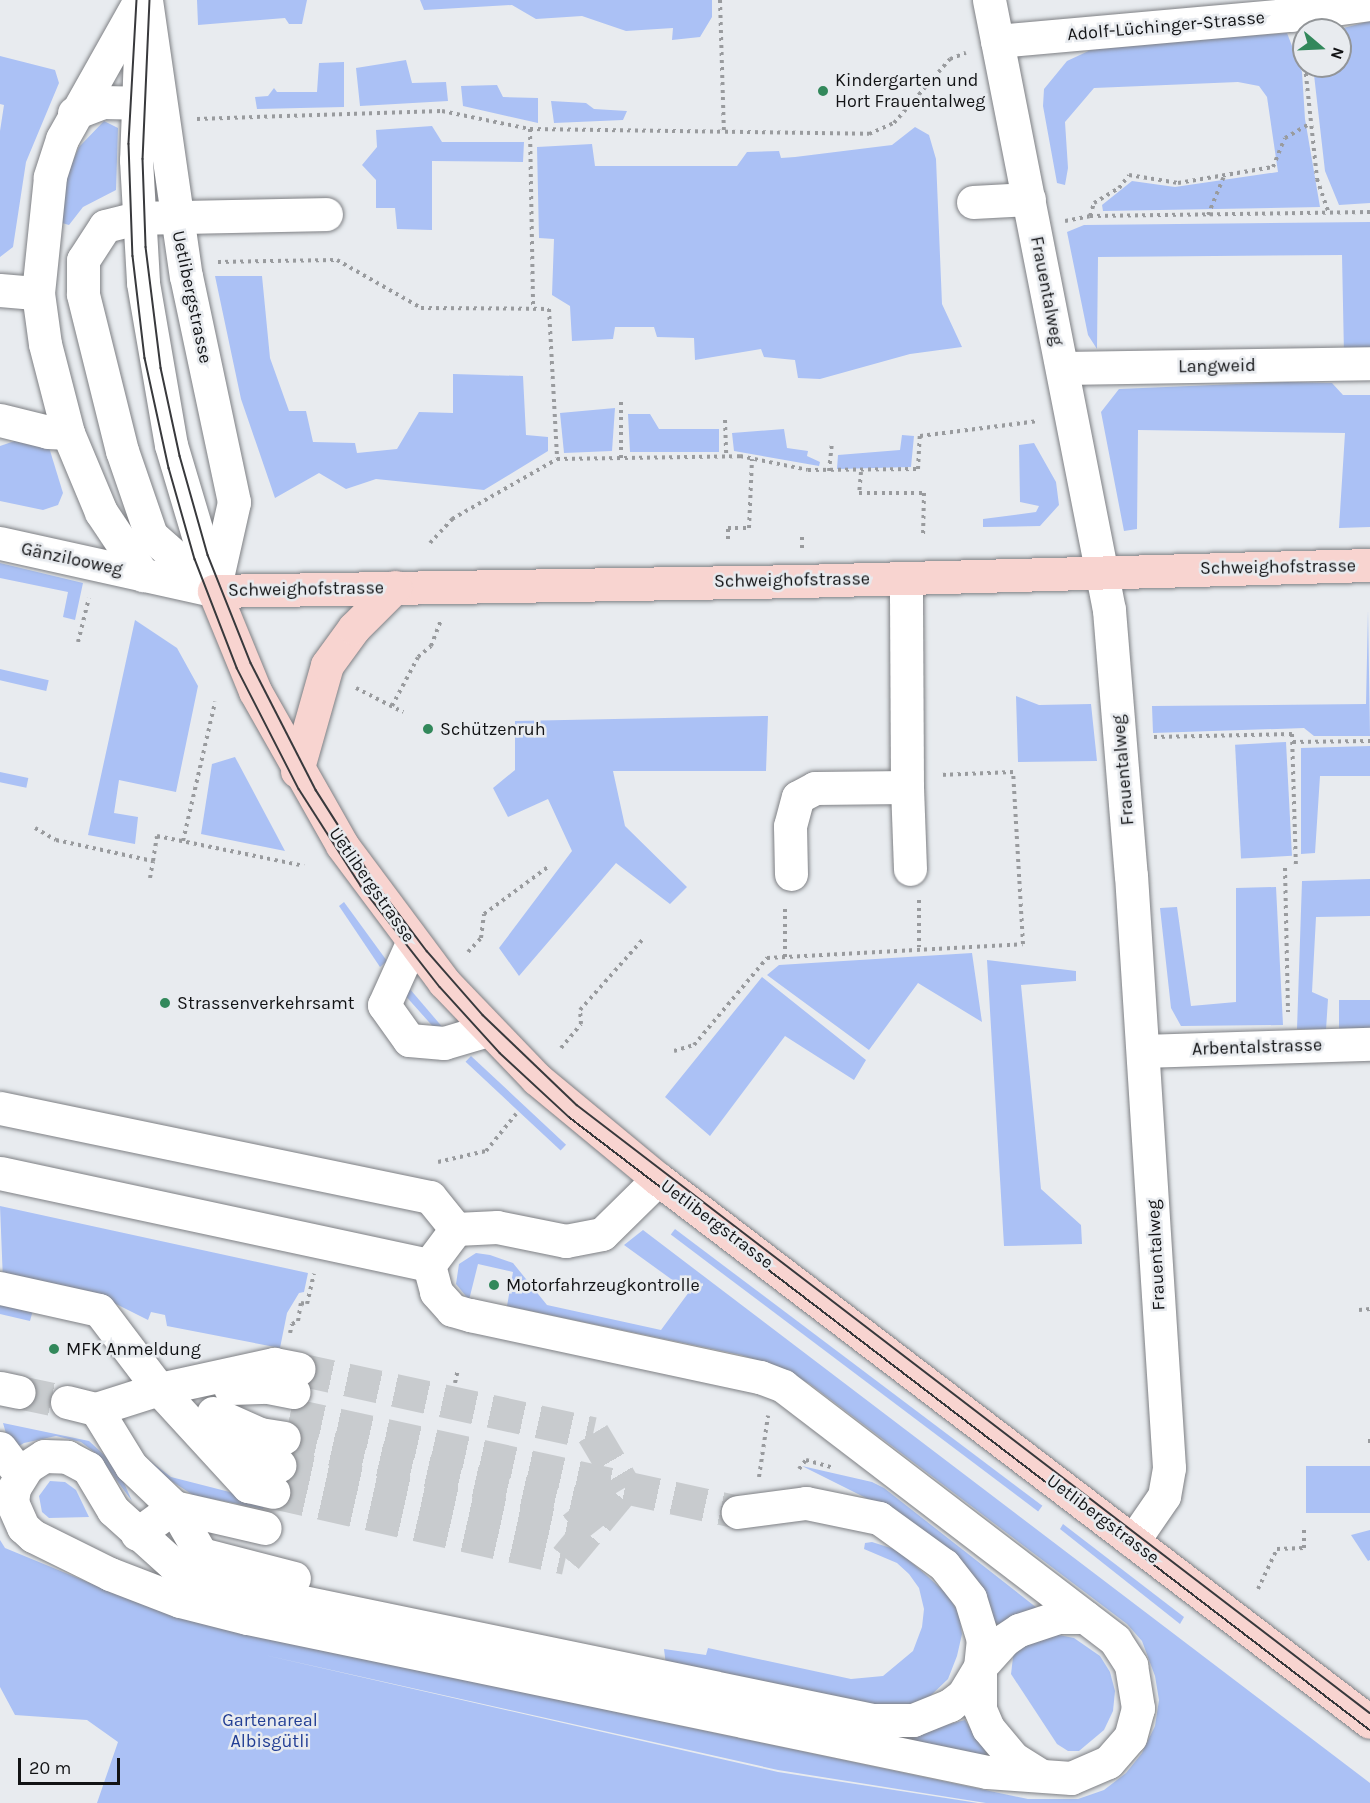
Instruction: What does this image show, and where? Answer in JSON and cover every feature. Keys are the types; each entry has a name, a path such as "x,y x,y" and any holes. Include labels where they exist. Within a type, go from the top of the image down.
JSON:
{"main road":[{"name":"Schweighofstrasse","path":"214,591 906,578 1370,565"},
{"path":"297,771 327,665 354,628 395,587"},
{"name":"Uetlibergstrasse","path":"214,591 248,675 297,771 342,845 412,943 488,1030 573,1111 658,1179 1370,1722"}],"street":[{"name":"Uetlibergstrasse","path":"143,0 163,111 176,217 234,502 214,591"},
{"name":"Uetlibergstrasse","path":"143,0 74,113 50,177 38,293 50,364 68,433 101,512 143,575"},
{"name":"Frauentalweg","path":"989,0 1103,573 1143,1051 1169,1468 1164,1496 1133,1541"},
{"name":"Adolf-Lüchinger-Strasse","path":"997,41 1291,15 1370,4"},
{"path":"74,113 102,102 163,111"},
{"name":"Uetlibergstrasse","path":"163,111 138,218 143,283 161,400 182,490 214,591"},
{"path":"973,202 1029,199"},
{"path":"214,591 151,535 122,451 83,294 83,260 105,225 138,218 326,214"},
{"path":"0,290 38,293"},
{"name":"Langweid","path":"1063,368 1370,363"},
{"path":"0,420 48,432 68,433"},
{"name":"Gänzilooweg","path":"0,543 143,575"},
{"path":"143,575 214,591"},
{"path":"906,578 907,782 910,869"},
{"path":"791,874 790,826 798,797 815,788 907,782"},
{"path":"412,943 384,1005 409,1040 444,1043 488,1030"},
{"name":"Arbentalstrasse","path":"1143,1051 1370,1044"},
{"path":"0,1108 430,1197 456,1229"},
{"path":"0,1173 429,1265"},
{"path":"456,1229 497,1227 566,1241 602,1234 658,1179"},
{"path":"429,1265 456,1229"},
{"path":"429,1265 436,1292 453,1310 773,1383 1085,1617 1115,1640 1131,1665 1139,1694 1137,1722 1121,1751 1097,1770 1071,1778 987,1772 867,1748 247,1618 180,1601 110,1574 33,1536 23,1527 12,1502 20,1475 44,1455 78,1461 88,1468 113,1510 136,1534 173,1564 230,1587 893,1722 913,1720 950,1705 963,1695 980,1667 1004,1640 1019,1630 1058,1617 1085,1617"},
{"path":"0,1288 99,1310 159,1389 255,1460 285,1419"},
{"path":"159,1389 285,1419"},
{"path":"285,1419 159,1389 82,1406 131,1466 174,1508 201,1554 260,1571 650,1655 646,1673"},
{"path":"0,1448 20,1475"},
{"path":"747,1511 806,1503 879,1518 944,1565 961,1583 978,1613 983,1640 980,1667 980,1709 988,1728 1014,1759 1044,1777"},
{"path":"136,1534 174,1508 265,1528"}],"path":[{"path":"720,0 724,132"},
{"path":"163,111 442,111 530,129 869,134 894,123 950,59 997,41"},
{"path":"1306,78 1309,124 1317,179 1329,213"},
{"path":"1090,216 1094,203 1119,188 1129,175 1178,183 1273,167 1285,138 1309,124"},
{"path":"530,129 532,309"},
{"path":"1208,215 1224,175"},
{"path":"1056,222 1090,216 1370,212"},
{"path":"210,267 215,262 337,260 421,308 549,309 557,459"},
{"path":"621,400 621,458"},
{"path":"725,420 726,456"},
{"path":"430,543 452,519 557,459 726,456 829,471 918,469 920,436 1042,421"},
{"path":"829,471 832,442"},
{"path":"728,538 728,528 749,528 752,459"},
{"path":"861,471 860,493 924,493 923,536"},
{"path":"78,642 90,591"},
{"path":"392,706 418,657 431,646 440,622"},
{"path":"356,688 404,712"},
{"path":"183,841 215,702"},
{"path":"1151,738 1292,734 1296,867"},
{"path":"1293,742 1370,741"},
{"path":"674,1051 694,1045 767,958 919,947 1023,944 1013,772 907,782"},
{"path":"35,828 56,840 153,861"},
{"path":"150,878 157,836 304,866"},
{"path":"468,952 481,938 484,914 548,867"},
{"path":"1285,868 1288,1019"},
{"path":"910,869 919,880 919,947"},
{"path":"785,957 786,885 791,874"},
{"path":"561,1048 581,1024 580,1010 643,939"},
{"path":"438,1162 486,1151 516,1114"},
{"path":"285,1419 277,1353 286,1354 301,1303 307,1304 321,1242"},
{"path":"1359,1310 1370,1309"},
{"path":"455,1383 458,1369"},
{"path":"747,1511 773,1383"},
{"path":"1258,1589 1277,1549 1304,1548 1304,1528"}],"green space":[{"path":"197,0 307,0 302,24 289,24 285,18 198,25"},
{"path":"420,0 712,0 712,17 700,37 672,40 673,28 626,31 582,16 536,19 512,5 424,10"},
{"path":"1370,21 1370,203 1339,205 1325,171 1314,78 1352,78 1352,26"},
{"path":"1287,33 1292,46 1292,78 1302,78 1305,119 1320,207 1103,211 1102,205 1132,181 1175,187 1278,172 1267,97 1259,86 1238,82 1094,88 1065,122 1068,168 1065,185 1057,183 1043,106 1044,89 1067,61 1097,47"},
{"path":"0,56 55,70 59,83 26,162 13,247 0,257 0,131 4,105 0,104"},
{"path":"406,60 412,83 446,82 448,101 360,106 356,68"},
{"path":"344,62 344,107 257,109 255,97 268,96 274,88 277,92 317,92 319,63"},
{"path":"497,85 503,97 538,98 538,123 463,106 461,86"},
{"path":"551,101 586,103 594,109 627,111 623,120 554,123"},
{"path":"104,121 118,128 116,190 83,207 69,225 55,221 60,191 79,147"},
{"path":"432,126 442,142 524,142 523,162 432,161 432,230 397,229 395,208 376,208 376,180 362,165 377,147 376,130"},
{"path":"915,127 929,135 936,159 942,304 962,347 910,354 820,379 798,378 795,360 764,357 761,349 695,360 694,338 657,337 654,327 615,327 613,339 572,341 570,306 552,295 554,239 539,238 537,147 592,144 595,166 737,166 747,152 779,151 781,158 892,145"},
{"path":"1370,222 1370,355 1344,355 1342,255 1098,257 1097,349 1088,335 1067,232 1084,225"},
{"path":"215,276 262,276 270,358 289,411 306,411 313,442 355,443 357,453 397,449 419,412 453,413 453,374 523,376 526,435 548,437 548,451 484,490 376,479 346,489 319,473 275,498 241,399"},
{"path":"1286,382 1332,383 1343,395 1370,395 1370,527 1339,528 1345,433 1138,430 1137,529 1124,531 1101,412 1119,389"},
{"path":"615,408 612,451 564,453 560,413"},
{"path":"628,414 650,414 659,429 719,429 719,452 630,452"},
{"path":"784,429 787,448 808,451 807,456 820,462 819,466 734,451 732,433"},
{"path":"44,431 63,493 58,505 43,510 0,501 0,446"},
{"path":"902,435 914,436 911,467 837,469 838,455 900,450"},
{"path":"1034,443 1056,482 1059,505 1040,526 983,527 983,519 1036,512 1039,506 1020,502 1019,445"},
{"path":"0,563 83,583 75,620 63,617 68,592 0,578"},
{"path":"1368,610 1370,736 1314,736 1304,728 1153,733 1152,706 1366,704"},
{"path":"135,620 177,648 198,686 176,792 119,780 114,813 138,817 135,844 88,835"},
{"path":"0,669 49,680 46,691 0,680"},
{"path":"1016,696 1039,705 1091,704 1097,761 1018,762"},
{"path":"768,716 766,771 613,771 625,826 687,887 670,904 616,863 519,976 499,948 572,851 548,799 508,817 493,788 515,770 515,721"},
{"path":"1286,742 1292,856 1241,859 1235,745"},
{"path":"1370,746 1370,776 1320,776 1315,853 1301,854 1301,748"},
{"path":"235,757 285,851 201,834 212,764"},
{"path":"0,772 28,778 26,788 0,782"},
{"path":"1370,879 1370,916 1316,917 1312,992 1328,999 1326,1030 1297,1029 1302,881"},
{"path":"1276,887 1283,1025 1181,1026 1171,1008 1160,908 1177,907 1191,1006 1236,1002 1236,888"},
{"path":"344,902 387,961 380,967 339,906"},
{"path":"972,953 982,1022 918,983 869,1050 767,975 779,965"},
{"path":"987,960 1076,971 1076,981 1021,985 1041,1189 1081,1225 1082,1244 1004,1246"},
{"path":"762,977 866,1060 854,1080 785,1036 710,1136 665,1097"},
{"path":"409,988 450,1036 445,1040 403,993"},
{"path":"1339,1000 1370,1000 1370,1033 1339,1033"},
{"path":"471,1056 566,1145 561,1151 466,1062"},
{"path":"0,1206 308,1273 304,1292 299,1293 287,1313 280,1348 167,1326 165,1315 151,1312 148,1320 116,1304 3,1281"},
{"path":"675,1229 1042,1506 1038,1511 671,1235"},
{"name":"Gartenareal Albisgütli","path":"643,1230 1370,1783 1370,1803 986,1803 778,1770 260,1654 778,1772 978,1803 97,1803 118,1742 87,1720 15,1715 0,1687 0,1540 5,1548 136,1602 621,1713 1028,1799 1078,1799 1104,1790 1126,1773 1142,1753 1155,1726 1159,1700 1155,1676 1142,1641 1127,1624 810,1384 776,1366 741,1355 507,1306 513,1272 478,1264 469,1300 456,1284 459,1264 476,1253 490,1255 513,1263 547,1305 661,1330 689,1292 624,1245"},
{"path":"0,1303 33,1310 30,1321 0,1314"},
{"path":"3,1423 89,1441 117,1467 132,1501 98,1455 81,1442 56,1436 24,1443 11,1451"},
{"path":"149,1460 171,1477 265,1501 263,1509 193,1495 145,1464"},
{"path":"802,1466 872,1482 884,1488 1037,1608 1003,1625 993,1623 878,1504"},
{"path":"1306,1466 1370,1466 1370,1513 1306,1513"},
{"path":"50,1481 65,1482 76,1490 89,1517 49,1518 42,1512 39,1496"},
{"path":"1063,1524 1184,1617 1180,1624 1060,1529"},
{"path":"1370,1530 1370,1560 1368,1561 1351,1535"},
{"path":"872,1542 897,1550 948,1595 959,1614 962,1634 957,1656 948,1679 927,1699 905,1709 882,1709 666,1665 664,1649 706,1655 708,1648 851,1679 883,1676 913,1651 922,1627 924,1609 919,1588 909,1574 897,1563 864,1549 865,1543"},
{"path":"1054,1634 1074,1638 1100,1656 1110,1672 1115,1691 1113,1711 1104,1730 1079,1751 1068,1751 1057,1744 1011,1674 1014,1649"},
{"path":"708,1694 909,1735 965,1720 990,1758"}],"tunnel":[{"path":"299,1369 593,1433 625,1487"},
{"path":"19,1392 67,1402"},
{"path":"290,1414 738,1512"},
{"path":"284,1438 580,1504 612,1491"},
{"path":"279,1465 573,1528 600,1507"},
{"path":"273,1492 566,1558 625,1487"}],"tram line":[{"path":"137,0 129,144 133,256 145,358 169,468 195,559 237,668 299,789 361,886 440,987 500,1053 569,1117 1370,1730"},
{"path":"150,0 143,159 146,247 161,368 180,456 208,555 251,663 316,790 374,881 427,951 483,1015 577,1105 1370,1713"}],"place":[{"name":"Kindergarten und Hort Frauentalweg","path":"823,91"},
{"name":"Schützenruh","path":"428,729"},
{"name":"Strassenverkehrsamt","path":"165,1003"},
{"name":"Motorfahrzeugkontrolle","path":"494,1285"},
{"name":"MFK Anmeldung","path":"54,1349"}]}
